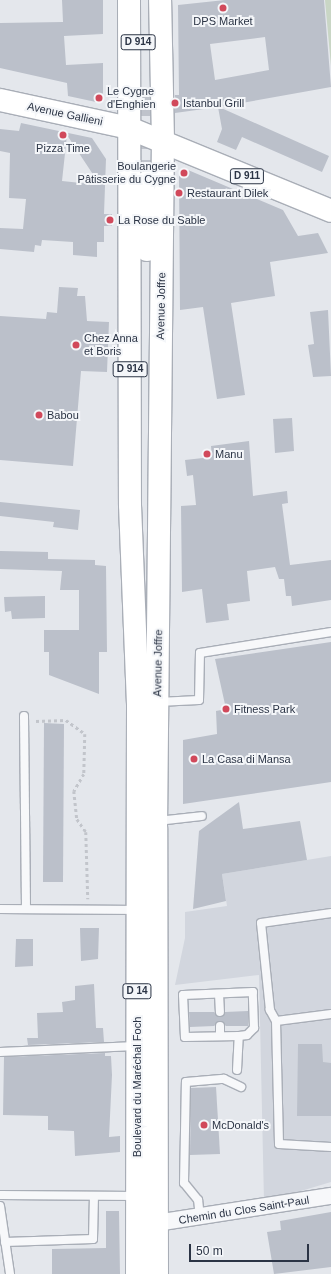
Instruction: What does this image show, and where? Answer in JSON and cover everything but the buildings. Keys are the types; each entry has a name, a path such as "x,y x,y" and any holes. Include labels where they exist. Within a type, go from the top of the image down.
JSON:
{"main road":[{"name":"Avenue Joffre","path":"129,0 130,505 135,610 151,708"},
{"name":"D 914","path":"138,0 143,85 147,0"},
{"name":"Avenue Joffre","path":"151,708 159,611 156,371 163,140 160,0"},
{"name":"Avenue Gallieni","path":"0,100 129,128"},
{"name":"D 911","path":"129,128 163,140 329,212"},
{"name":"Avenue Joffre","path":"135,610 140,519 143,182 156,371"},
{"name":"Boulevard du Maréchal Foch","path":"151,708 156,821 157,1274"},
{"name":"Boulevard du Maréchal Foch","path":"137,1274 137,910 151,708"}],"street":[{"name":"Chemin du Clos Saint-Paul","path":"156,1223 200,1218 331,1196"}],"lane":[{"path":"151,708 199,700 200,653 331,632"},
{"path":"24,718 26,909"},
{"path":"156,821 202,816"},
{"path":"0,909 137,910"},
{"path":"331,913 261,924 270,1010 276,1021 279,1144 331,1147"},
{"path":"253,992 254,1028 247,1035 239,1036 185,1037 183,995 253,992"},
{"path":"218,994 220,1012"},
{"path":"276,1021 331,1014"},
{"path":"220,1026 220,1036"},
{"path":"238,1070 239,1036"},
{"path":"0,1052 137,1046"},
{"path":"200,1218 198,1200 184,1183 186,1082 224,1079 241,1087"},
{"path":"0,1195 137,1196"},
{"path":"6,1242 94,1239 94,1196"},
{"path":"0,1206 10,1274"}],"path":[{"path":"24,718 66,720 85,734 84,774 74,790 77,819 86,832 88,909"}],"shaded area":[{"path":"331,856 331,1182 264,1202 259,975 175,985 185,938 185,912 227,906 222,874"}],"green space":[{"path":"325,0 331,0 331,66"}],"tunnel":[{"path":"147,85 147,182"}],"place":[{"name":"DPS Market","path":"223,8"},
{"name":"Le Cygne d'Enghien","path":"99,98"},
{"name":"Istanbul Grill","path":"175,103"},
{"name":"Pizza Time","path":"63,135"},
{"name":"Boulangerie Pâtisserie du Cygne","path":"184,173"},
{"name":"Restaurant Dilek","path":"179,193"},
{"name":"La Rose du Sable","path":"110,220"},
{"name":"Chez Anna et Boris","path":"76,345"},
{"name":"Babou","path":"39,415"},
{"name":"Manu","path":"207,454"},
{"name":"Fitness Park","path":"226,709"},
{"name":"La Casa di Mansa","path":"194,759"},
{"name":"McDonald's","path":"204,1125"}]}
